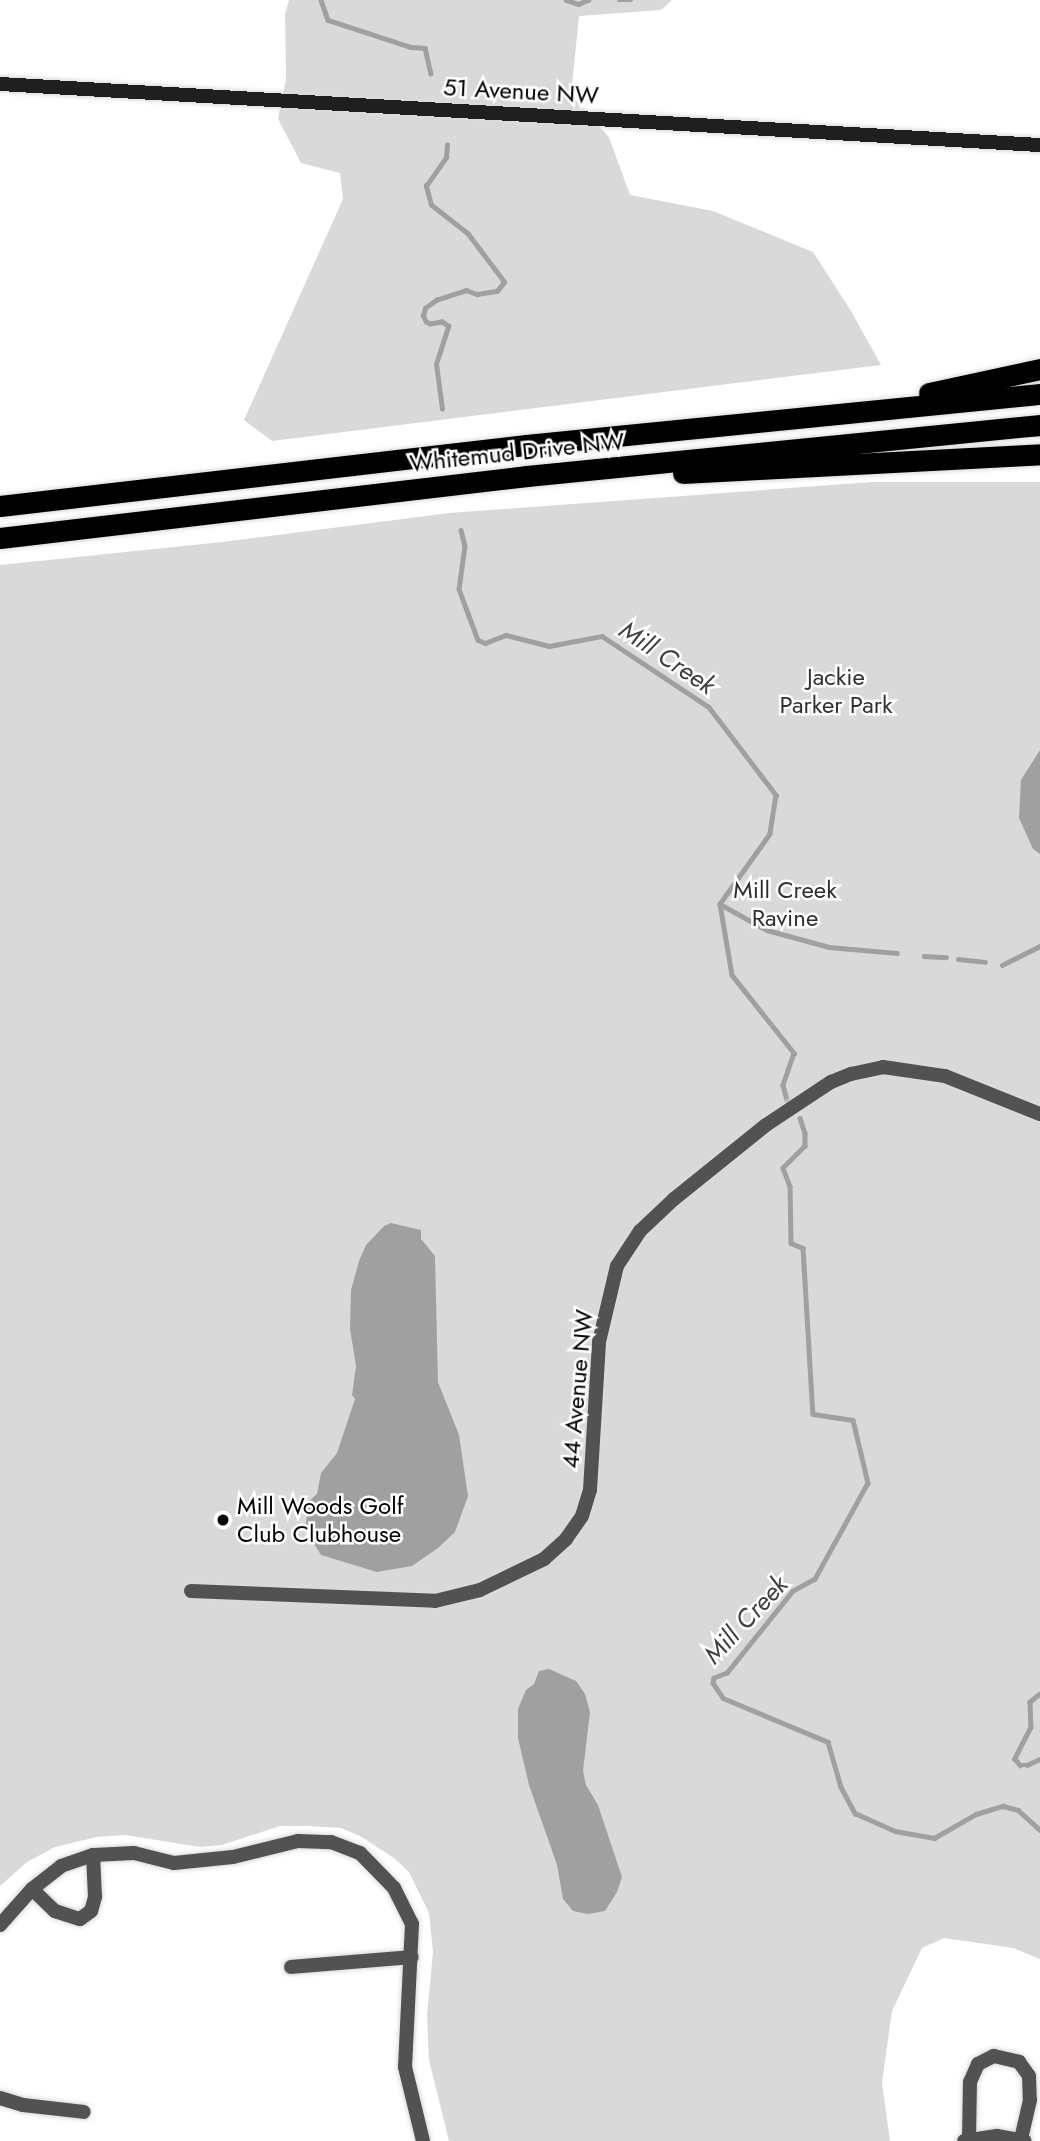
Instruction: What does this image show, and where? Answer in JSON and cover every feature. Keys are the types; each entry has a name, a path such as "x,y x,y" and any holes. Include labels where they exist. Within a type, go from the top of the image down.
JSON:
{"highway":[{"path":"832,413 1040,369"},
{"name":"Whitemud Drive NW","path":"0,506 526,445 1040,394"},
{"name":"Whitemud Drive NW","path":"0,538 527,476 1040,425"},
{"path":"527,476 713,472 1040,454"}],"street":[{"name":"51 Avenue NW","path":"0,84 1040,145"},
{"name":"44 Avenue NW","path":"191,1591 435,1601 480,1590 544,1559 566,1539 582,1516 590,1490 599,1342 618,1266 640,1231 665,1207 766,1125 831,1082 883,1067 914,1069 983,1089 1040,1114"},
{"path":"0,1925 32,1889 61,1866 93,1856 134,1853 174,1863 233,1857 298,1841 331,1842 360,1853 394,1888 412,1924 405,2067 423,2141"},
{"path":"32,1889 55,1912 80,1919 91,1911 95,1897 93,1856"},
{"path":"291,1967 412,1957"},
{"path":"994,2056 1019,2062 1029,2076 1030,2100 1023,2140 997,2136 967,2140 970,2082 978,2064 994,2056"},
{"path":"0,2098 23,2105 84,2112"}],"green space":[{"path":"289,0 672,0 661,10 579,16 571,95 609,137 630,195 713,211 813,252 851,311 881,365 272,441 244,420 343,199 340,173 301,163 278,119 286,78 285,14"},
{"path":"872,482 1040,482 1040,1959 1013,1948 944,1938 922,1948 892,2011 882,2083 890,2141 449,2141 429,2060 427,2015 433,1952 429,1913 409,1872 394,1858 360,1836 341,1828 280,1826 222,1845 200,1847 125,1835 97,1837 55,1847 27,1862 0,1886 0,565 222,542 449,513"}],"shaded area":[{"path":"1040,750 1040,854 1033,849 1019,818 1021,780"},
{"path":"391,1223 421,1230 421,1239 435,1256 438,1382 459,1435 468,1496 455,1532 438,1548 412,1566 377,1572 321,1555 305,1530 309,1501 317,1494 321,1473 337,1453 355,1399 352,1395 356,1366 350,1329 351,1290 359,1261 366,1245 384,1226"},
{"path":"549,1669 576,1681 585,1694 590,1712 583,1771 586,1785 598,1805 622,1877 617,1892 605,1911 588,1914 573,1911 563,1899 557,1865 529,1785 518,1738 518,1709 526,1690 534,1684 539,1671"}],"waterway":[{"name":"Mill Creek","path":"321,0 328,20 411,47 425,48 431,73"},
{"name":"Mill Creek","path":"566,0 578,4 588,0"},
{"name":"Mill Creek","path":"619,0 631,0"},
{"name":"Mill Creek","path":"442,409 436,364 448,326 442,322 426,322 423,316 425,308 436,300 466,290 477,294 497,291 504,282 468,234 431,205 426,186 446,157 447,145"},
{"name":"Mill Creek","path":"461,530 465,546 459,589 478,640 485,643 506,635 549,646 602,636 709,707 776,795 770,834 720,904 732,975 794,1053 783,1085 787,1100"},
{"path":"720,904 767,930 829,947 897,953"},
{"path":"1002,965 1040,946"},
{"path":"924,956 946,957"},
{"path":"958,959 985,962"},
{"name":"Mill Creek","path":"800,1118 805,1133 805,1146 783,1168 790,1186 791,1243 803,1248 813,1414 853,1420 868,1483 815,1579 793,1591 727,1673 714,1678 713,1683 723,1698 828,1742 841,1787 855,1813 895,1831 934,1838 976,1814 1003,1806 1018,1810 1040,1830"},
{"name":"Mill Creek","path":"1040,1694 1030,1702 1031,1727 1015,1759 1020,1765 1040,1759"}],"place":[{"name":"Mill Woods Golf Club Clubhouse","path":"223,1520"}],"park label":[{"name":"Jackie Parker Park","path":"836,691"},
{"name":"Mill Creek Ravine","path":"785,904"}]}
